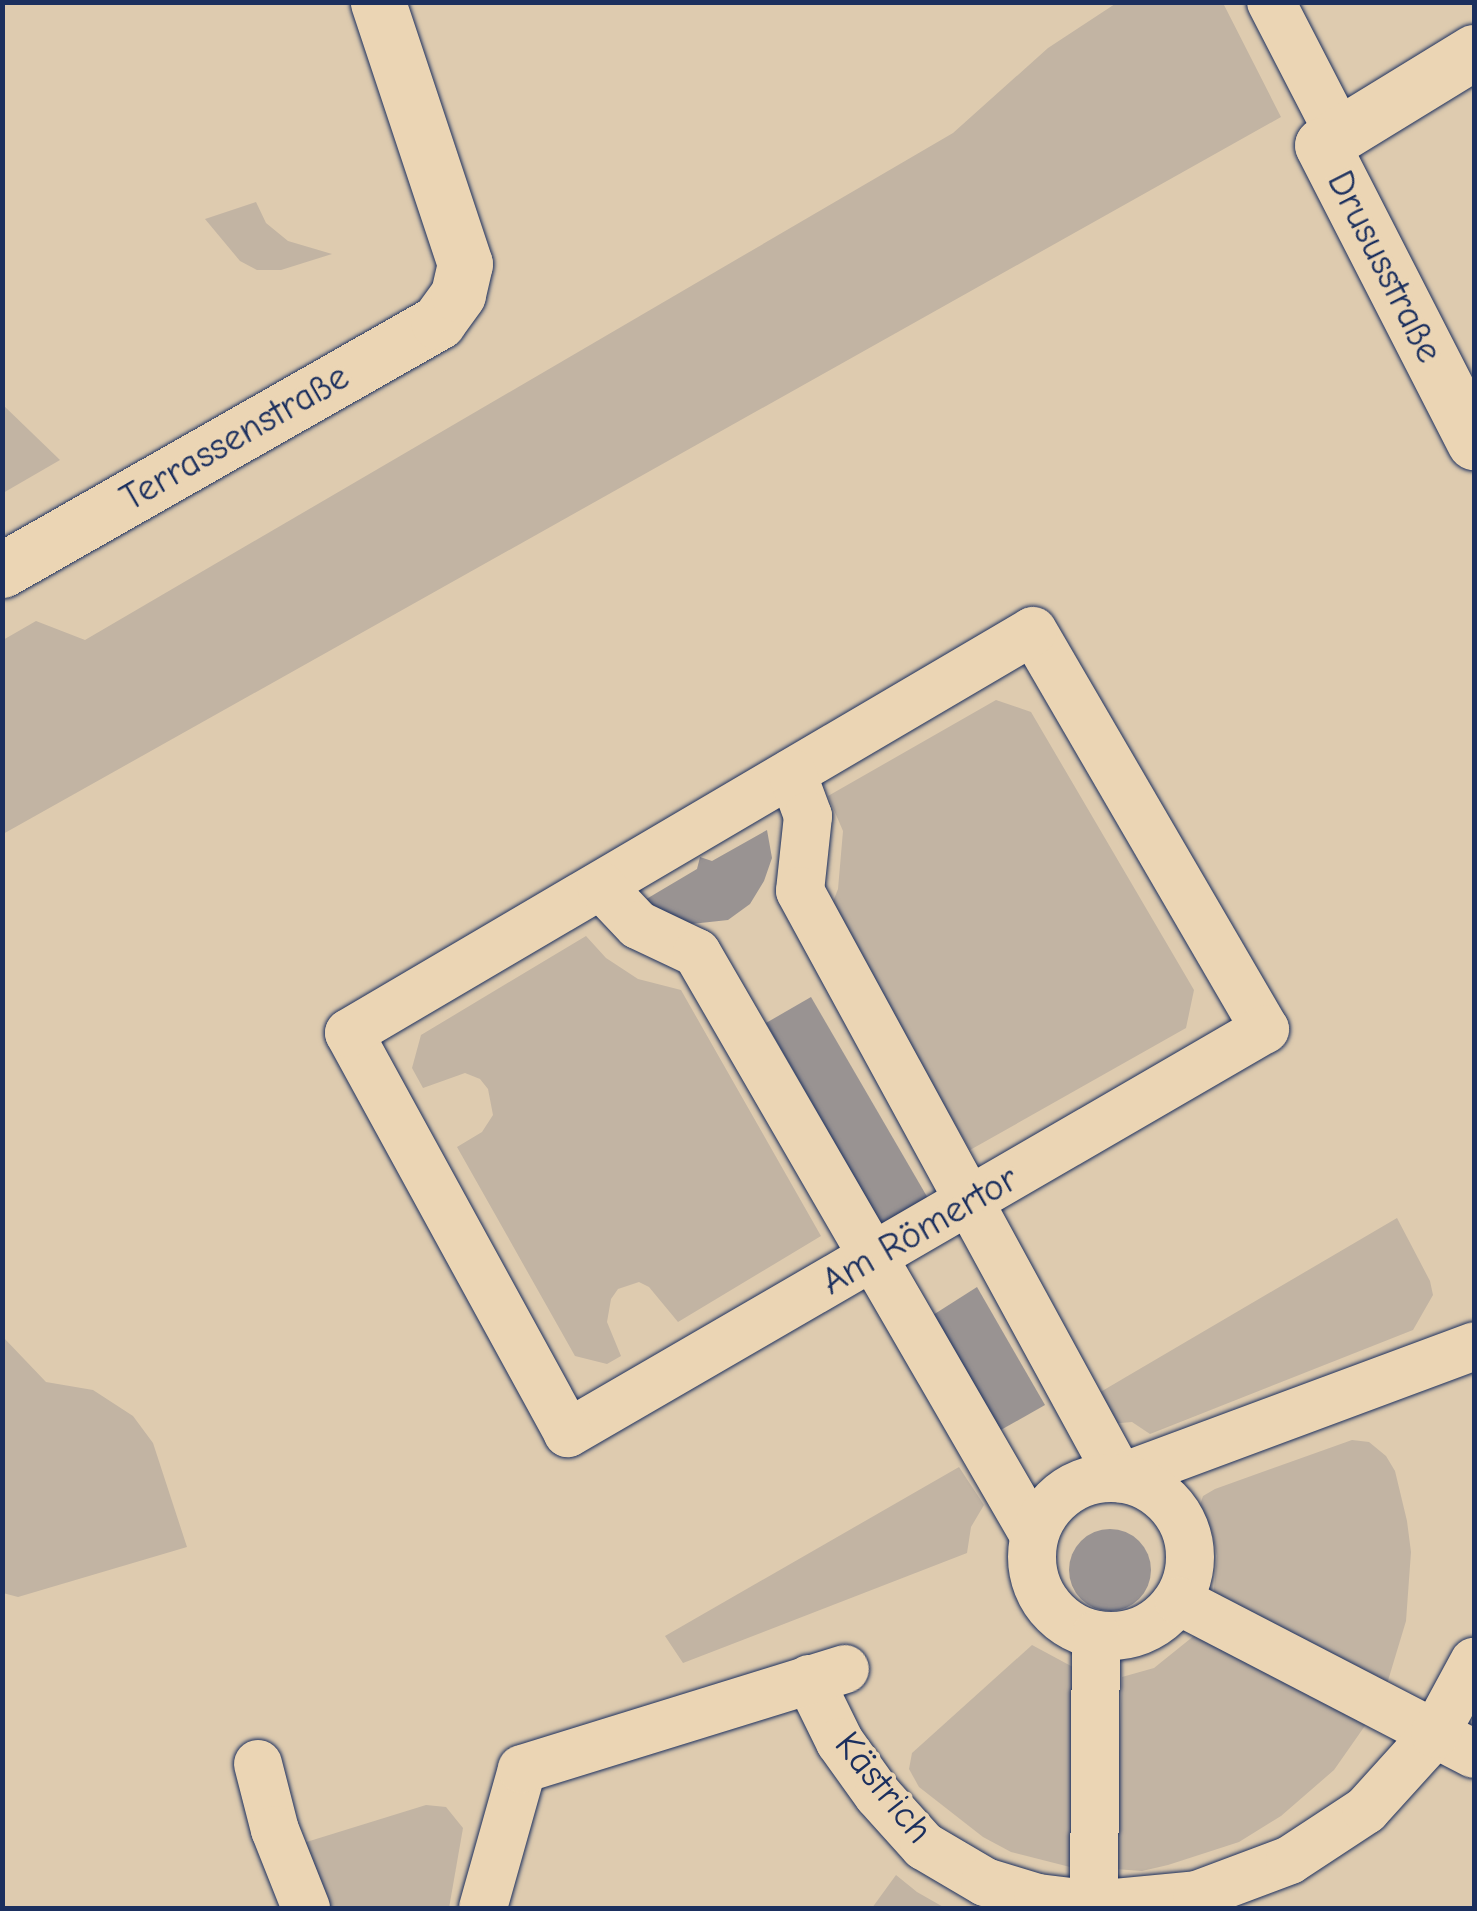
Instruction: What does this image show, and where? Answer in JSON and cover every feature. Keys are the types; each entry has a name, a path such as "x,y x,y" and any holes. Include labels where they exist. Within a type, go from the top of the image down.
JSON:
{"street":[{"name":"Terrassenstraße","path":"2,570 438,322 458,294 466,264 378,2"},
{"path":"1330,139 1474,52"},
{"name":"Drususstraße","path":"1330,139 1474,442"}],"lane":[{"path":"1271,2 1330,139"},
{"name":"Am Römertor","path":"601,886 349,1033 568,1433 1266,1029 1033,631 792,773"},
{"path":"1034,1534 697,953 638,925 601,886 792,773 808,816 800,891 1120,1478 1165,1497 1180,1516 1189,1540 1190,1564 1180,1601 1148,1627 1123,1635 1096,1635 1062,1618 1038,1587 1032,1561 1034,1534 1047,1510 1067,1491 1093,1480 1120,1478 1474,1346"},
{"path":"1180,1601 1455,1744"},
{"path":"1094,1907 1096,1635"},
{"name":"Kästrich","path":"483,1908 522,1769 827,1674 840,1742 878,1795 924,1846 985,1882 1038,1898 1094,1907 1196,1895 1290,1860 1455,1744 1474,1662"},
{"path":"258,1764 276,1830 306,1908"}],"shaded area":[{"path":"1118,2 1223,3 1281,117 3,834 3,640 36,621 85,640 953,133 1048,48"},
{"path":"256,202 266,223 288,241 332,254 281,270 257,270 240,261 205,219"},
{"path":"2,404 60,460 3,493 2,493"},
{"path":"996,700 1031,712 1194,990 1186,1028 970,1150 831,907 838,889 843,831 828,796"},
{"path":"767,830 772,858 764,881 750,904 728,920 682,925 643,901 697,869 700,857 712,861"},
{"path":"586,936 606,958 638,979 681,990 821,1236 678,1322 649,1287 639,1282 618,1289 611,1299 607,1322 621,1356 607,1364 575,1356 457,1147 482,1132 493,1115 488,1089 480,1079 465,1073 423,1088 412,1068 421,1035"},
{"path":"811,997 929,1200 883,1227 766,1023"},
{"path":"1397,1218 1430,1281 1433,1295 1413,1330 1150,1434 1132,1422 1110,1424 1097,1394"},
{"path":"977,1287 1045,1405 999,1431 933,1315"},
{"path":"3,1337 46,1382 93,1390 133,1416 153,1443 187,1547 18,1597 3,1593"},
{"path":"1352,1440 1369,1442 1386,1456 1395,1471 1407,1521 1411,1552 1406,1621 1387,1684 1213,1599 1217,1556 1212,1532 1199,1508 1203,1496 1215,1489"},
{"path":"959,1467 984,1505 971,1527 967,1553 683,1663 665,1636"},
{"path":"1110,1529 1126,1532 1139,1541 1148,1554 1148,1586 1139,1599 1126,1608 1110,1611 1094,1608 1081,1599 1072,1586 1069,1570 1072,1554 1081,1541 1094,1532"},
{"path":"1195,1635 1369,1720 1334,1770 1281,1816 1239,1842 1142,1871 1115,1869 1122,1677 1154,1668"},
{"path":"1032,1645 1084,1673 1074,1868 1011,1852 983,1837 919,1787 909,1769 912,1753"},
{"path":"426,1805 446,1807 463,1828 449,1908 327,1908 300,1844"},
{"path":"896,1875 917,1892 945,1908 872,1908"}]}
